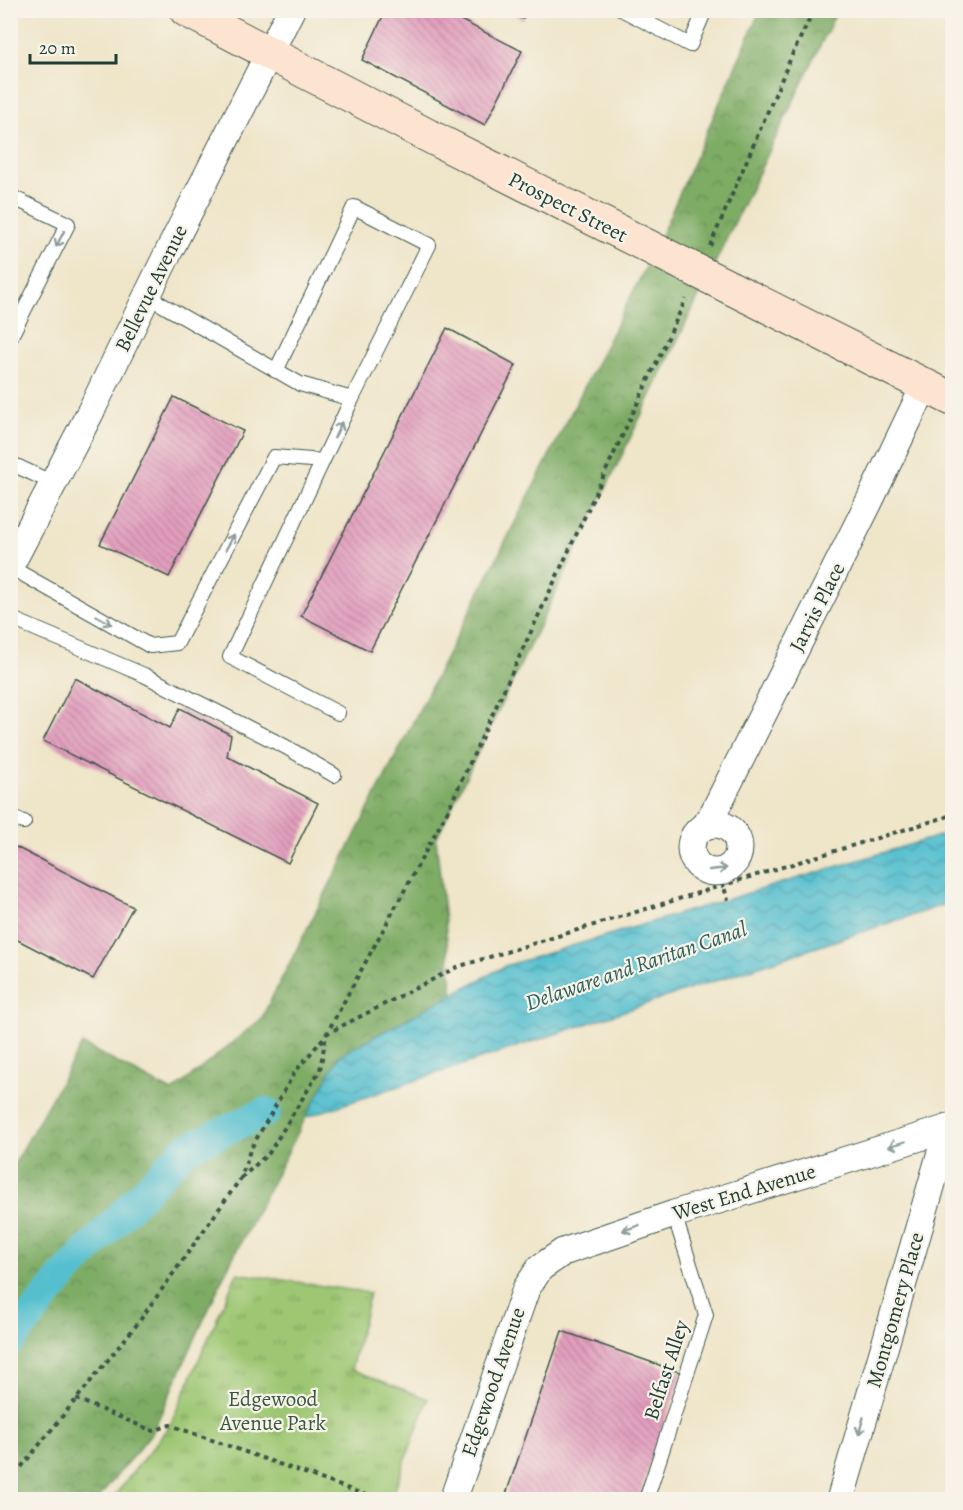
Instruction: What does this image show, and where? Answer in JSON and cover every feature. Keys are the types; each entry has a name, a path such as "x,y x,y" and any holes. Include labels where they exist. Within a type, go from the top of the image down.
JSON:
{"street":[{"name":"Prospect Street","path":"186,10 423,134 939,392"},
{"name":"Bellevue Avenue","path":"10,566 90,413 291,10"},
{"name":"Jarvis Place","path":"722,879 727,869 735,862 739,844 733,831 723,825 704,826 714,812 869,502 939,392"},
{"name":"West End Avenue","path":"540,1268 563,1252 674,1214 950,1127"},
{"name":"Montgomery Place","path":"841,1496 950,1127"},
{"name":"Edgewood Avenue","path":"453,1500 526,1289 540,1268"}],"lane":[{"path":"623,10 690,45 705,10"},
{"path":"10,196 68,224 10,338"},
{"path":"276,371 354,207 429,245 352,399 230,657 338,713"},
{"path":"147,296 300,384 352,399"},
{"path":"10,566 150,646 177,643 274,457 323,461"},
{"path":"10,463 53,483"},
{"path":"10,618 144,675 286,747 334,775"},
{"name":"Belfast Alley","path":"653,1500 647,1497 706,1315 674,1214"}],"path":[{"path":"241,1178 250,1150 295,1072 326,1035 447,812 814,10"},
{"path":"326,1035 457,967 722,879 952,815"},
{"path":"722,879 728,900"},
{"path":"10,1481 138,1323 241,1178 269,1153 320,1070 326,1035"},
{"path":"76,1399 153,1431 170,1425 374,1498"}],"green space":[{"path":"760,11 837,11 436,839 453,995 340,1055 226,1271 153,1431 98,1499 11,1500 11,1170 82,1044 172,1092 261,1019 656,247"},
{"name":"Edgewood Avenue Park","path":"237,1273 370,1293 351,1369 428,1399 391,1499 112,1499 170,1425"}],"water":[{"path":"952,832 952,902 306,1117 340,1055 505,966"}],"building":[{"path":"386,10 441,10 522,51 485,125 362,60"},
{"path":"504,10 527,10 523,19"},
{"path":"447,328 516,365 370,651 301,616"},
{"path":"174,397 243,431 169,577 100,544"},
{"path":"75,678 170,728 180,708 231,735 227,756 318,803 288,863 43,741"},
{"path":"10,844 133,907 93,979 10,936"},
{"path":"562,1331 682,1373 638,1500 504,1500"}],"waterway":[{"name":"Delaware and Raritan Canal","path":"10,1342 66,1273 185,1149 266,1112"}]}
